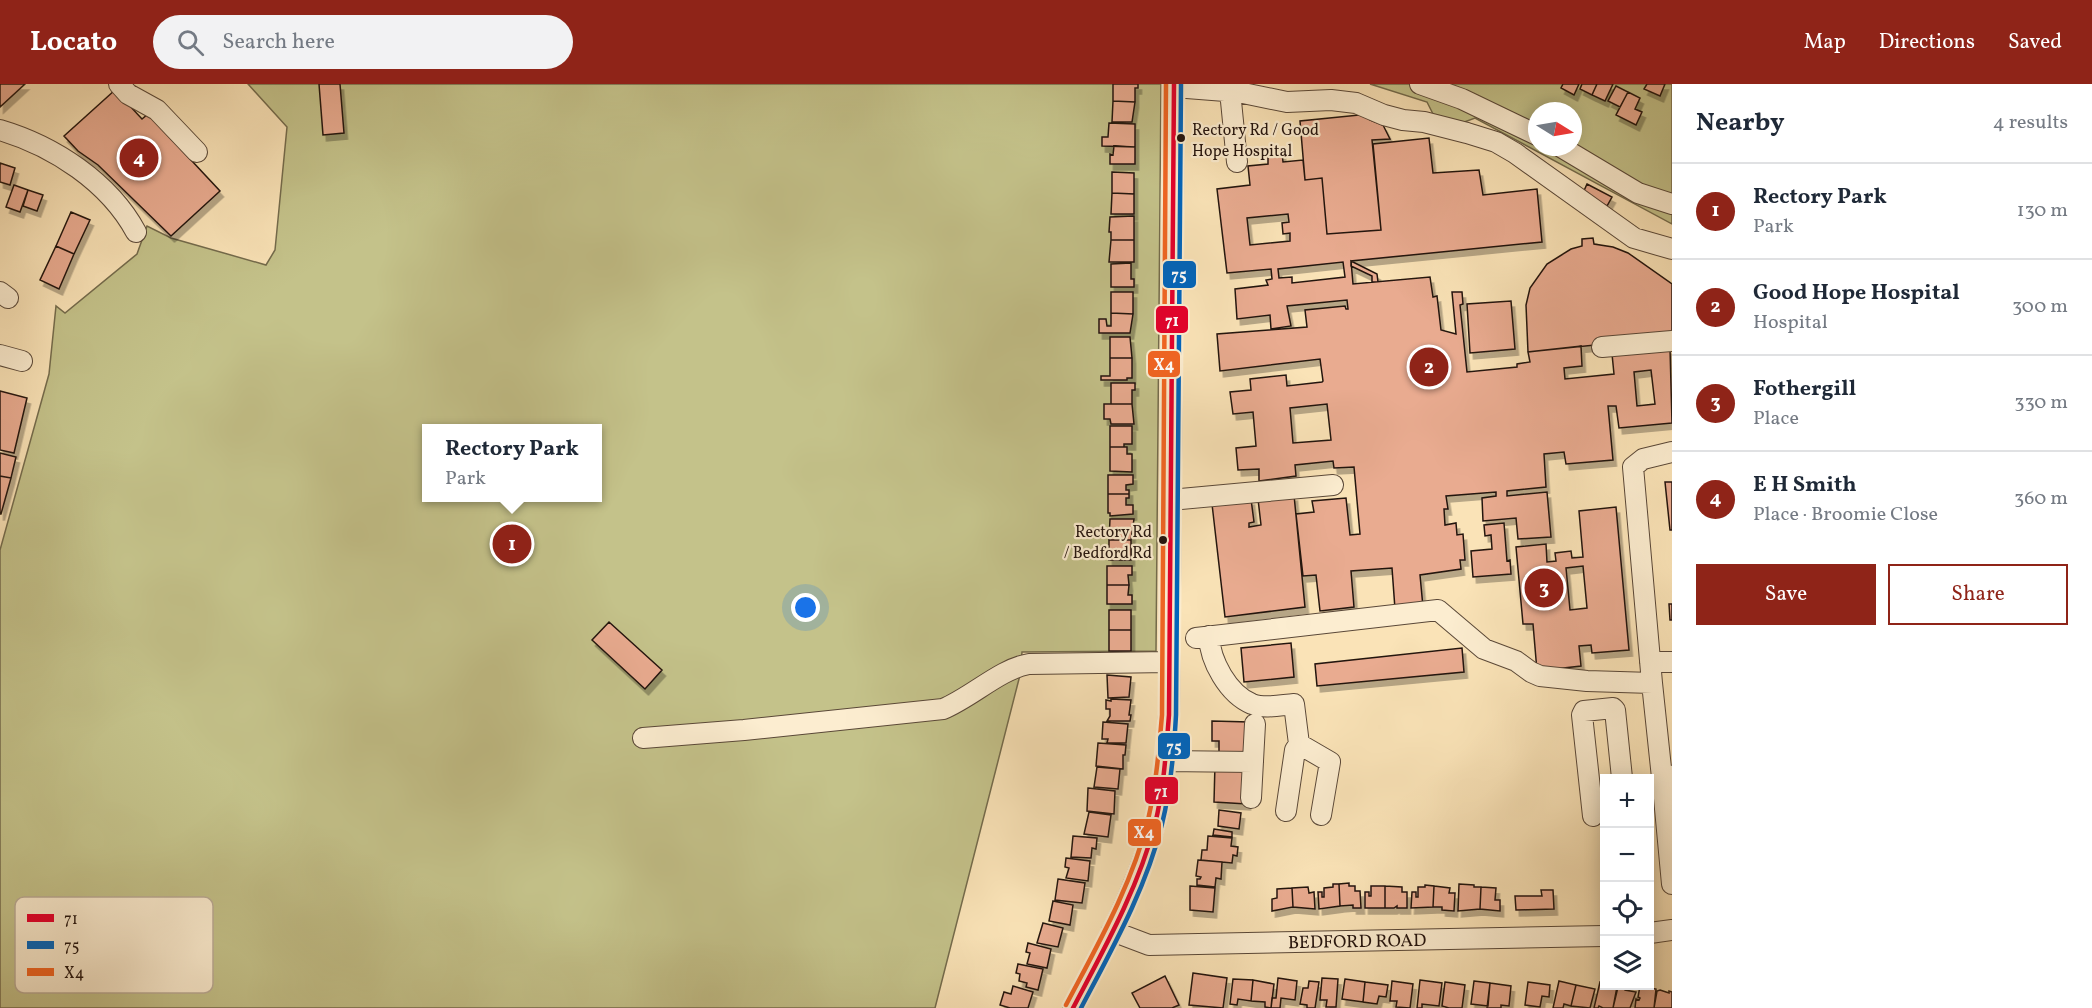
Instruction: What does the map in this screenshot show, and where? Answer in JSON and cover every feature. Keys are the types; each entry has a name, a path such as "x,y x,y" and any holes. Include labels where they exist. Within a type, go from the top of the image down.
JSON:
{"street":[{"path":"119,84 128,94 157,110 197,153"},
{"path":"1420,84 1461,99 1528,131"},
{"path":"1073,1008 1131,891 1151,836 1160,801 1165,761 1169,662 1174,85 1287,102 1331,100 1356,103 1384,115 1467,133 1496,142 1634,237 1672,249"},
{"path":"1230,92 1237,162"},
{"path":"0,130 23,137 65,159 101,188 125,212 136,232"},
{"path":"1576,156 1638,192 1672,204"},
{"path":"1650,243 1672,265"},
{"path":"1602,347 1672,341"},
{"path":"0,355 22,360"},
{"path":"1672,452 1643,459 1633,467 1652,683 1668,779 1658,814 1672,884"},
{"path":"1170,500 1333,485"},
{"path":"1286,811 1295,750 1299,744 1294,704 1266,707 1252,704 1241,697 1227,683 1202,637 1438,610 1484,649 1540,676 1587,681 1652,683"},
{"path":"643,738 943,709 959,702 1011,670 1029,664 1169,662"},
{"path":"1650,662 1672,662"},
{"path":"1600,813 1582,715 1584,711 1613,708 1615,710 1622,774"},
{"path":"1251,798 1255,724"},
{"path":"1299,744 1330,762 1321,816"},
{"path":"1165,761 1253,762"},
{"path":"1654,932 1672,930"},
{"name":"BEDFORD ROAD","path":"1112,932 1149,945 1600,936"}],"shaded area":[{"path":"248,84 1161,84 1156,651 1022,652 1020,675 935,1008 0,1008 0,550 49,374 56,306 65,313 137,254 147,226 171,238 266,265 275,250 287,127"},
{"path":"1370,84 1672,84 1672,224 1546,156 1582,156 1582,102 1528,102 1528,147 1475,118 1459,124 1434,116 1427,102"}],"building":[{"path":"0,84 25,84 0,107"},
{"path":"319,84 340,84 344,133 323,135"},
{"path":"1113,84 1138,84 1138,88 1135,88 1135,102 1113,101"},
{"path":"1563,84 1579,84 1574,95 1561,88"},
{"path":"1582,84 1597,84 1592,95 1580,89"},
{"path":"1597,84 1613,84 1605,101 1592,95"},
{"path":"1647,84 1665,84 1660,96 1644,89"},
{"path":"1616,86 1628,92 1620,107 1608,101"},
{"path":"115,90 142,119 148,114 220,191 171,236 98,165 78,151 64,136"},
{"path":"1628,92 1640,98 1635,109 1642,112 1636,125 1616,115"},
{"path":"1113,101 1135,102 1132,122 1112,122"},
{"path":"1369,114 1370,120 1383,125 1390,139 1372,140 1381,230 1327,234 1322,178 1305,180 1300,121"},
{"path":"1109,123 1135,124 1135,147 1102,146 1102,137 1108,137"},
{"path":"1429,138 1433,173 1479,170 1483,195 1537,189 1542,242 1351,261 1353,284 1430,277 1433,297 1437,296 1441,330 1456,334 1452,292 1462,292 1463,304 1460,305 1467,372 1517,367 1517,364 1530,362 1528,352 1581,346 1582,366 1564,368 1565,379 1614,374 1612,354 1670,348 1672,423 1619,428 1616,406 1608,406 1613,460 1566,464 1564,452 1544,454 1546,487 1507,491 1507,496 1547,492 1551,537 1518,539 1516,518 1483,521 1482,498 1496,496 1496,492 1446,496 1448,509 1444,509 1445,525 1456,523 1457,535 1463,534 1465,560 1460,560 1461,569 1420,575 1423,607 1395,609 1392,568 1351,571 1354,607 1320,611 1316,575 1303,576 1296,514 1314,512 1312,501 1346,498 1350,535 1360,534 1354,467 1334,468 1333,461 1295,465 1296,476 1259,481 1259,469 1238,470 1236,448 1256,446 1253,412 1233,414 1230,392 1251,390 1250,379 1286,375 1287,386 1322,382 1320,359 1220,371 1217,334 1307,327 1305,310 1345,306 1348,309 1347,300 1287,306 1291,326 1271,329 1270,315 1237,319 1235,289 1268,285 1266,280 1272,279 1271,269 1227,273 1217,189 1250,185 1248,166 1268,164 1268,154 1282,153 1283,162 1303,160 1305,180 1322,178 1327,234 1381,230 1373,144","holes":["1288,214 1289,222 1282,223 1283,234 1290,233 1290,241 1250,245 1247,218","1343,262 1345,277 1292,283 1292,277 1279,278 1278,269","1651,370 1655,404 1637,406 1634,372","1327,404 1331,440 1293,443 1290,408"]},
{"path":"1114,146 1135,147 1135,164 1110,164 1110,154 1113,155"},
{"path":"0,163 15,168 10,185 0,182"},
{"path":"1112,172 1134,173 1134,194 1112,193"},
{"path":"1587,184 1612,197 1607,206 1583,193"},
{"path":"14,185 28,190 20,212 6,207"},
{"path":"28,190 43,195 37,211 23,206"},
{"path":"1112,193 1134,194 1134,214 1111,214"},
{"path":"71,212 90,220 74,254 56,246"},
{"path":"1134,216 1134,240 1111,240 1110,217"},
{"path":"1593,238 1594,244 1613,247 1628,253 1672,284 1672,337 1528,352 1526,305 1530,288 1547,264 1571,249 1582,246 1582,239"},
{"path":"1111,240 1134,240 1134,262 1109,262"},
{"path":"56,246 74,254 59,289 40,280"},
{"path":"1351,261 1377,274 1378,282 1372,282 1372,276 1351,266"},
{"path":"1131,263 1131,279 1134,279 1134,287 1111,287 1111,264"},
{"path":"1111,292 1133,292 1133,314 1111,313"},
{"path":"1511,301 1515,349 1470,353 1467,304"},
{"path":"1111,313 1133,314 1130,333 1099,333 1099,319 1106,319 1107,326 1111,326"},
{"path":"1110,337 1130,337 1132,358 1110,358"},
{"path":"1110,358 1132,358 1132,378 1101,380 1101,376 1110,376"},
{"path":"1111,383 1135,383 1135,390 1132,390 1132,404 1111,404"},
{"path":"0,391 27,398 14,453 0,450"},
{"path":"1104,404 1132,404 1134,424 1111,424 1110,419 1104,419"},
{"path":"1110,426 1132,426 1132,444 1124,444 1124,447 1110,447"},
{"path":"1110,447 1127,447 1127,454 1132,454 1132,472 1110,471"},
{"path":"0,453 16,457 11,478 0,476"},
{"path":"1108,475 1133,475 1133,484 1126,485 1129,494 1108,494"},
{"path":"0,476 11,478 1,514 0,514"},
{"path":"1665,482 1672,482 1672,530 1670,530"},
{"path":"1108,494 1129,494 1129,498 1126,498 1126,505 1133,505 1133,514 1110,516"},
{"path":"1294,495 1305,607 1225,617 1212,504 1251,499 1254,522 1249,523 1249,527 1261,525 1258,499"},
{"path":"1616,507 1629,650 1592,653 1591,645 1579,646 1581,666 1537,671 1533,624 1523,624 1516,547 1546,544 1547,562 1556,561 1555,553 1571,551 1572,558 1583,557 1579,511","holes":["1583,566 1587,608 1570,610 1566,568"]},
{"path":"1110,519 1134,519 1131,540 1109,540"},
{"path":"1504,523 1507,561 1510,560 1511,574 1473,577 1471,551 1492,549 1491,535 1485,536 1484,525"},
{"path":"1109,540 1131,540 1131,560 1109,560"},
{"path":"1107,566 1132,566 1132,575 1128,575 1129,585 1107,585"},
{"path":"1107,585 1129,585 1128,595 1132,595 1132,604 1107,604"},
{"path":"1669,604 1672,604 1672,620 1670,620"},
{"path":"1109,610 1131,610 1131,630 1109,630"},
{"path":"609,622 662,670 645,689 592,640"},
{"path":"1109,630 1131,630 1131,651 1109,651"},
{"path":"1291,643 1294,677 1244,682 1241,648"},
{"path":"1462,648 1464,672 1317,686 1315,664"},
{"path":"1107,675 1131,677 1129,697 1108,698"},
{"path":"1111,699 1131,700 1130,721 1107,721 1110,709 1106,709 1106,700 1111,701"},
{"path":"1212,721 1249,722 1248,759 1219,758 1219,741 1212,741"},
{"path":"1103,722 1128,724 1126,743 1107,743 1108,739 1102,739"},
{"path":"1098,743 1126,745 1123,769 1096,766"},
{"path":"1215,764 1249,765 1247,804 1214,802"},
{"path":"1097,767 1120,769 1118,789 1094,787"},
{"path":"1088,788 1115,791 1114,814 1087,811"},
{"path":"1219,810 1241,813 1239,829 1218,826"},
{"path":"1089,812 1111,815 1108,837 1084,834"},
{"path":"1214,829 1232,832 1232,837 1213,835"},
{"path":"1073,836 1097,838 1096,849 1092,848 1091,858 1071,857"},
{"path":"1208,836 1232,838 1231,846 1238,847 1237,856 1233,855 1232,863 1201,860 1202,850 1207,850"},
{"path":"1066,858 1090,861 1088,881 1066,878 1069,868 1065,867"},
{"path":"1198,860 1222,862 1221,879 1216,878 1215,887 1197,885 1197,879 1201,877 1196,876"},
{"path":"1058,879 1085,883 1082,903 1055,900"},
{"path":"1349,883 1349,886 1355,886 1355,891 1360,891 1361,908 1353,908 1353,905 1340,906 1339,884"},
{"path":"1333,884 1339,884 1340,906 1319,909 1318,892 1322,892 1322,897 1324,897 1324,888 1333,887"},
{"path":"1459,884 1481,887 1480,909 1458,911"},
{"path":"1425,885 1434,886 1433,907 1411,908 1412,892 1416,892 1416,897 1418,897 1418,887 1425,887"},
{"path":"1190,886 1215,888 1213,912 1190,910"},
{"path":"1371,886 1385,886 1385,908 1365,908 1365,892 1369,892 1371,896"},
{"path":"1385,886 1402,887 1402,892 1407,892 1407,908 1397,908 1397,906 1385,908"},
{"path":"1434,886 1450,888 1449,893 1455,893 1454,911 1433,907"},
{"path":"1308,887 1309,893 1314,892 1315,909 1293,907 1292,888"},
{"path":"1481,887 1496,888 1495,900 1500,900 1500,911 1480,909"},
{"path":"1292,888 1293,907 1272,911 1272,899 1277,898 1277,889"},
{"path":"1541,890 1553,890 1554,909 1516,910 1515,896 1542,896"},
{"path":"1053,901 1073,905 1070,925 1049,921"},
{"path":"1043,923 1063,928 1058,947 1037,943"},
{"path":"1028,943 1051,949 1047,968 1027,964 1030,953 1026,952"},
{"path":"1018,964 1043,969 1038,990 1026,987 1027,983 1019,981 1020,974 1016,973"},
{"path":"1193,973 1227,978 1223,1008 1189,1005"},
{"path":"1165,976 1179,1005 1172,1008 1140,1008 1132,993"},
{"path":"1278,978 1297,981 1295,1000 1281,998 1280,1008 1271,1008 1272,998 1276,998"},
{"path":"1322,978 1338,979 1336,1007 1326,1007 1327,1000 1320,1000"},
{"path":"1233,979 1253,980 1251,1001 1238,999 1237,1005 1230,1004"},
{"path":"1345,979 1365,982 1363,1002 1342,999"},
{"path":"1253,980 1274,984 1271,1008 1265,1007 1265,1002 1251,1001"},
{"path":"1420,980 1442,983 1439,1006 1422,1004 1422,1008 1417,1008"},
{"path":"1309,981 1319,982 1315,1008 1307,1008 1307,1005 1300,1004 1303,988 1308,988"},
{"path":"1392,981 1413,984 1410,1008 1396,1007 1397,1001 1390,1001"},
{"path":"1474,981 1490,983 1488,1006 1471,1004"},
{"path":"1559,981 1576,985 1571,1006 1564,1004 1563,1008 1553,1008"},
{"path":"1365,982 1388,985 1386,997 1379,996 1377,1004 1363,1002"},
{"path":"1445,982 1465,985 1462,1008 1442,1006"},
{"path":"1528,982 1550,985 1549,997 1542,996 1540,1007 1525,1005"},
{"path":"1600,982 1600,990 1616,990 1613,1008 1599,1006 1594,1008"},
{"path":"1490,983 1511,986 1509,1006 1487,1008"},
{"path":"1576,985 1595,989 1590,1008 1571,1006"},
{"path":"1013,986 1033,992 1028,1008 1010,1008 1000,1005 1004,992 1011,994"},
{"path":"1656,989 1654,1008 1635,1008 1636,999 1640,998 1638,997 1639,990"},
{"path":"1617,990 1636,992 1630,1008 1613,1008"},
{"path":"1657,991 1672,992 1672,1008 1654,1008"}],"transit line":[{"name":"X4","path":"1066,1005 1113,915 1133,868 1148,820 1158,754 1162,715 1166,84"},
{"name":"71","path":"1073,1008 1130,895 1148,848 1161,797 1169,715 1174,84"},
{"name":"75","path":"1081,1008 1127,918 1147,872 1162,824 1172,770 1176,715 1181,84"}],"place":[{"name":"Rectory Rd / Good Hope Hospital","path":"1181,138"},
{"name":"E H Smith","path":"139,158"},
{"name":"Good Hope Hospital","path":"1429,367"},
{"name":"Rectory Rd / Bedford Rd","path":"1163,540"},
{"name":"Rectory Park","path":"512,544"},
{"name":"Fothergill","path":"1544,588"}]}
